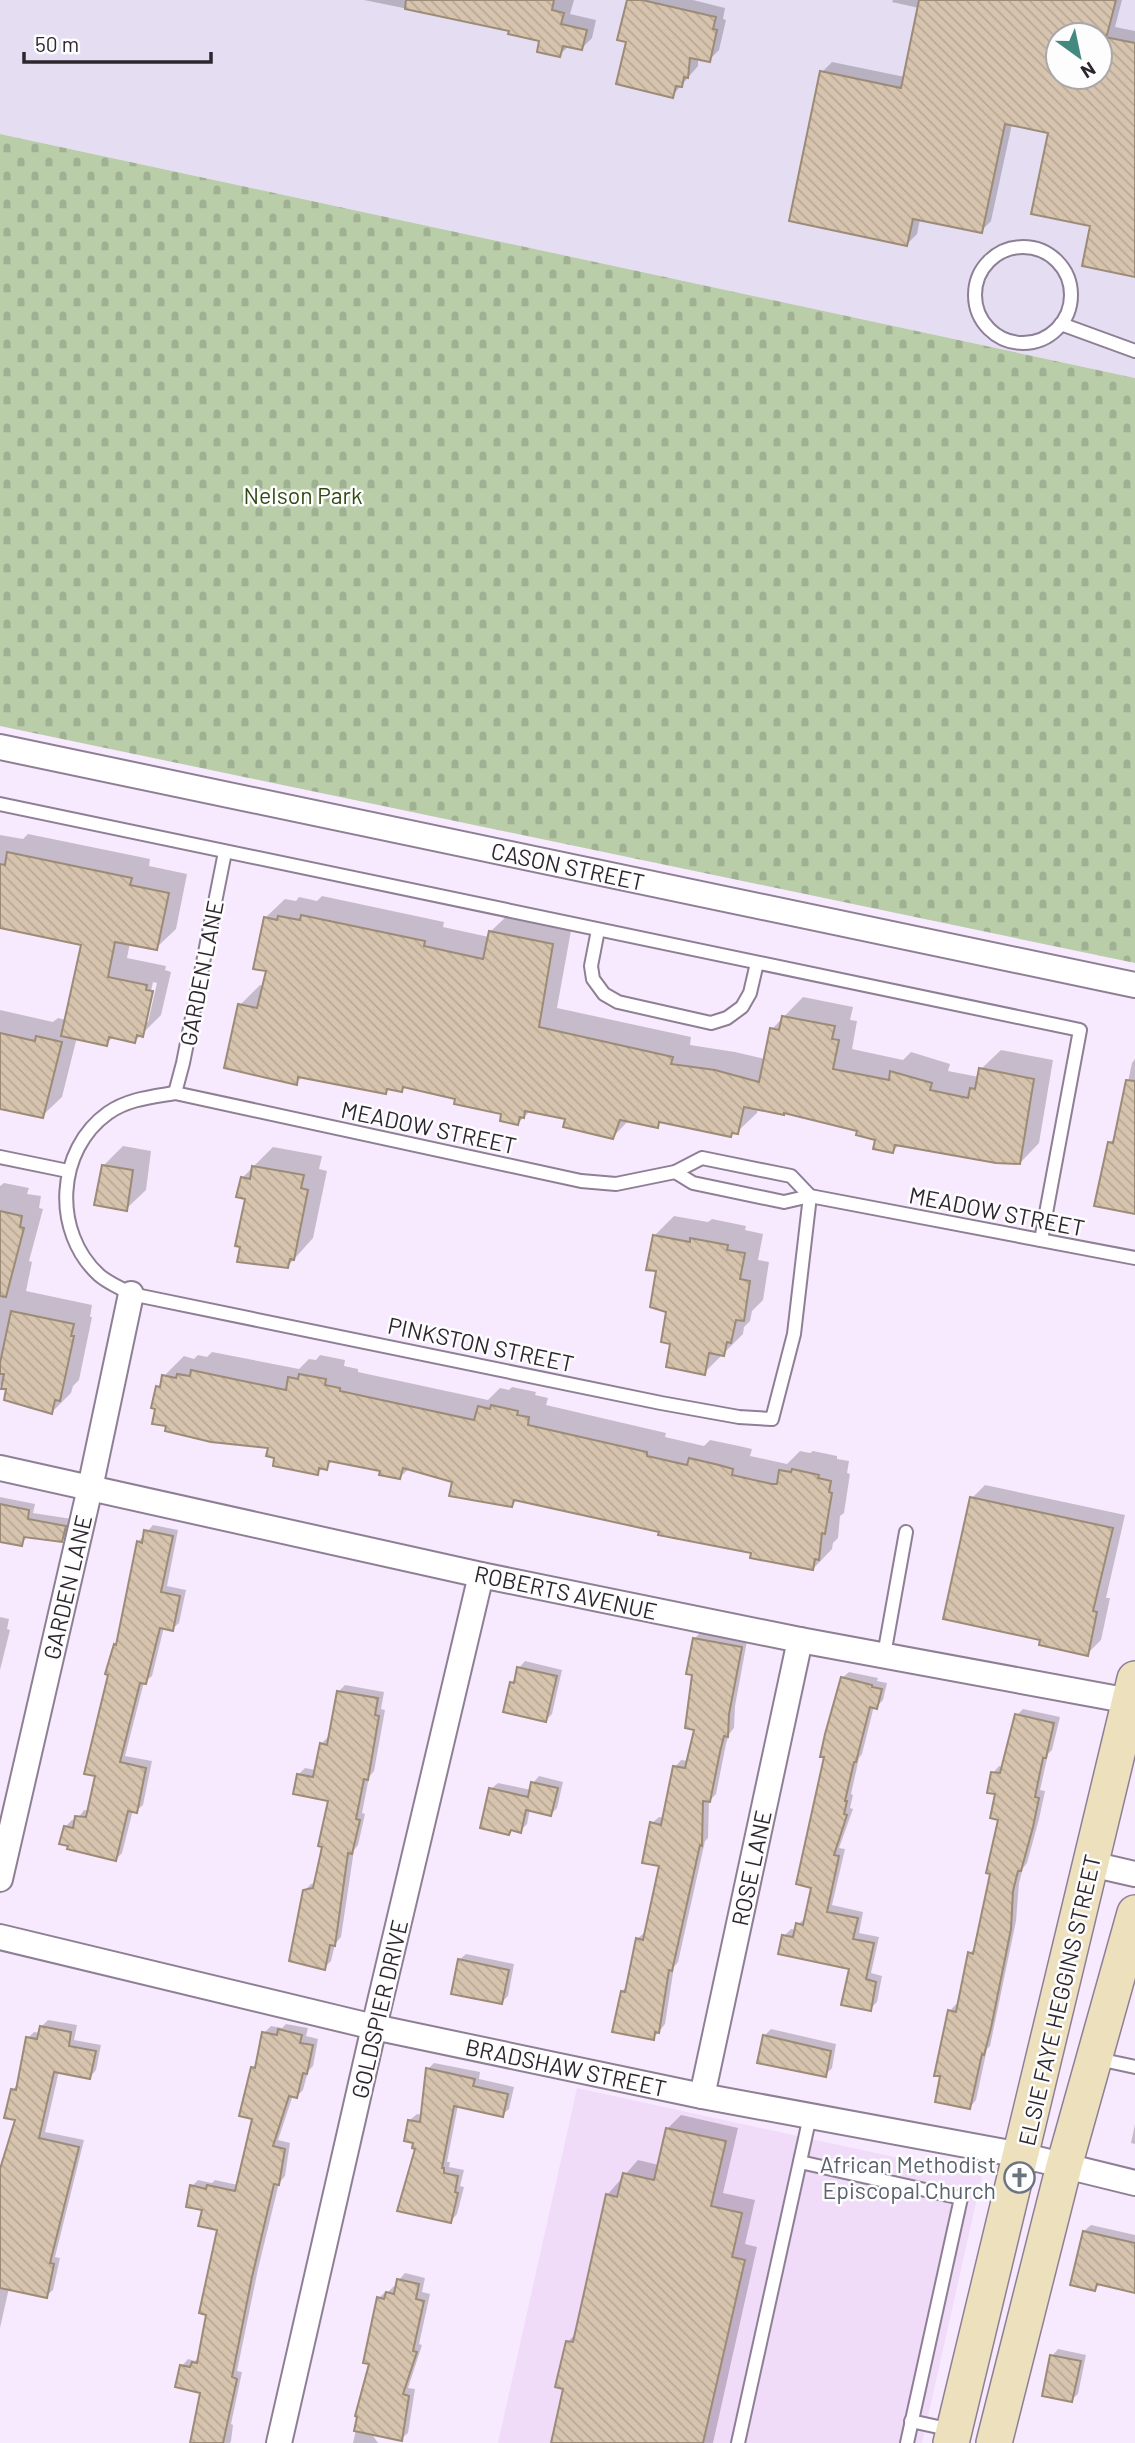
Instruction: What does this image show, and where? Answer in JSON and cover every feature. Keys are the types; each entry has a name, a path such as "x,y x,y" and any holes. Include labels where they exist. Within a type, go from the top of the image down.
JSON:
{"main road":[{"name":"ELSIE FAYE HEGGINS STREET","path":"952,2437 1133,1694"},
{"name":"ELSIE FAYE HEGGINS STREET","path":"995,2443 1064,2166 1135,1913"}],"street":[{"name":"CASON STREET","path":"0,747 1135,985"},
{"name":"GARDEN LANE","path":"0,1879 90,1488 131,1294"},
{"name":"ROBERTS AVENUE","path":"0,1468 481,1575 800,1640 1133,1694"},
{"name":"GOLDSPIER DRIVE","path":"279,2443 481,1575"},
{"name":"ROSE LANE","path":"702,2096 800,1640"},
{"path":"1091,1864 1135,1874"},
{"name":"BRADSHAW STREET","path":"0,1937 374,2027 702,2096 1021,2155 1135,2183"},
{"path":"952,2437 995,2443"}],"lane":[{"path":"1023,246 1038,248 1052,255 1063,267 1070,281 1072,296 1069,311 1061,324 1049,335 1034,342 1002,338 989,328 980,315 975,300 976,283 983,269 994,257 1008,249 1023,246"},
{"path":"1061,324 1135,351"},
{"path":"0,804 1080,1030 1041,1240"},
{"name":"GARDEN LANE","path":"174,1094 183,1063 225,852"},
{"path":"598,930 591,966 593,979 604,995 618,1002 710,1023 727,1018 742,1007 750,993 757,963"},
{"name":"MEADOW STREET","path":"68,1171 83,1139 108,1114 139,1098 174,1094 581,1181 616,1184 675,1171 702,1158 791,1176 810,1196"},
{"path":"0,1157 68,1171 65,1209 76,1245 99,1275 131,1294"},
{"name":"MEADOW STREET","path":"675,1171 693,1184 784,1202 810,1196 1135,1258"},
{"name":"PINKSTON STREET","path":"131,1294 739,1417 772,1419 794,1334 810,1196"},
{"path":"884,1655 906,1532"},
{"path":"1094,2058 1135,2067"},
{"path":"738,2443 810,2116"},
{"path":"800,2162 961,2197 907,2443"},
{"path":"911,2421 952,2437"}],"shaded area":[{"path":"0,0 1135,0 1135,378 0,134"},
{"path":"577,2088 982,2176 922,2443 498,2443"}],"green space":[{"name":"Nelson Park","path":"0,134 1135,378 1135,963 0,726"}],"building":[{"path":"406,0 554,0 552,10 564,13 561,24 587,30 582,50 563,46 560,57 537,52 539,41 508,34 509,31 405,9"},
{"path":"627,0 642,0 716,17 713,29 717,30 710,62 690,58 688,78 684,77 682,87 676,86 673,98 616,84 626,42 617,40"},
{"path":"919,0 1116,0 1111,21 1044,21 1044,91 1114,91 1114,39 1135,43 1135,277 1082,266 1090,226 1031,214 1048,133 1005,124 982,233 913,219 907,246 789,221 820,71 901,88"},
{"path":"7,852 132,878 130,885 169,893 157,950 115,942 108,977 147,985 146,990 153,991 143,1037 137,1035 135,1043 109,1037 107,1046 61,1036 81,945 0,928 0,864 5,865"},
{"path":"301,915 425,941 424,946 483,959 489,931 553,944 539,1027 673,1057 671,1064 715,1070 759,1082 770,1028 779,1030 782,1016 835,1026 832,1039 839,1040 833,1069 889,1080 890,1071 932,1083 930,1090 968,1098 970,1088 975,1089 979,1068 1034,1079 1020,1164 996,1163 895,1145 893,1153 873,1149 875,1140 856,1135 857,1131 784,1113 744,1107 738,1134 732,1133 731,1137 659,1122 658,1128 620,1120 613,1139 563,1127 565,1119 525,1111 524,1118 520,1117 518,1125 500,1121 501,1114 454,1104 455,1099 403,1087 402,1092 387,1089 386,1094 298,1077 297,1085 224,1068 238,1004 257,1008 266,971 253,969 264,917 277,920 278,916 300,920"},
{"path":"0,1033 35,1041 36,1036 62,1042 43,1118 0,1109"},
{"path":"1126,1080 1135,1081 1135,1214 1094,1206 1108,1142 1113,1143"},
{"path":"102,1165 133,1170 127,1211 94,1205"},
{"path":"252,1166 304,1175 301,1188 308,1190 294,1260 290,1259 288,1268 237,1262 240,1247 235,1246 245,1199 236,1197 241,1177 250,1179"},
{"path":"0,1211 22,1216 20,1227 24,1228 6,1297 0,1296"},
{"path":"653,1235 728,1245 727,1250 745,1253 740,1279 750,1281 744,1321 736,1320 731,1343 727,1342 724,1356 709,1353 705,1375 666,1367 670,1344 661,1342 666,1312 650,1307 656,1271 646,1270"},
{"path":"11,1311 74,1324 71,1336 74,1336 60,1401 55,1400 52,1414 4,1400 6,1389 1,1389 4,1374 0,1374 0,1363"},
{"path":"191,1370 286,1390 288,1377 298,1379 299,1374 326,1379 325,1385 340,1388 340,1391 474,1420 478,1406 490,1409 491,1405 518,1411 517,1415 529,1417 528,1425 647,1452 647,1456 687,1465 689,1458 719,1465 733,1469 732,1475 772,1484 777,1484 779,1470 791,1472 792,1469 819,1475 818,1478 831,1481 829,1492 832,1493 825,1534 822,1533 819,1560 815,1559 813,1570 750,1558 751,1553 658,1535 659,1532 514,1500 512,1507 449,1496 452,1482 403,1468 400,1479 379,1475 380,1471 329,1461 327,1470 319,1468 318,1475 273,1466 274,1458 266,1456 268,1448 211,1442 165,1431 166,1426 152,1424 155,1409 151,1408 156,1386 160,1387 162,1375 176,1378 177,1374 190,1376"},
{"path":"970,1497 1113,1528 1093,1611 1097,1612 1088,1656 1039,1645 1040,1640 943,1619"},
{"path":"0,1504 29,1510 28,1519 66,1526 62,1542 24,1537 22,1546 0,1542"},
{"path":"144,1530 173,1536 161,1592 180,1596 173,1631 160,1628 146,1684 140,1683 120,1762 146,1768 137,1813 128,1811 116,1861 67,1849 68,1846 59,1844 64,1826 73,1828 75,1816 86,1817 95,1776 84,1774 108,1675 105,1674 114,1644 116,1645 137,1541 142,1543"},
{"path":"693,1638 742,1647 729,1714 728,1737 724,1736 710,1802 703,1801 702,1846 700,1845 672,1971 669,1970 659,2033 655,2032 654,2040 612,2032 621,1991 625,1992 636,1938 643,1940 659,1866 642,1863 650,1822 661,1825 673,1766 685,1768 694,1730 685,1728 692,1675 686,1674"},
{"path":"517,1667 557,1676 546,1722 503,1712 510,1682 514,1683"},
{"path":"841,1677 882,1689 877,1709 870,1707 854,1762 845,1801 844,1814 847,1815 834,1855 839,1856 827,1912 858,1918 853,1939 874,1943 866,1979 876,1982 871,2011 841,2005 849,1969 778,1954 782,1935 793,1937 796,1923 803,1925 811,1888 796,1884 824,1757 820,1757 825,1734"},
{"path":"337,1691 378,1698 375,1715 379,1716 368,1780 364,1779 356,1819 360,1820 352,1854 348,1853 335,1946 330,1945 325,1970 289,1961 303,1890 313,1888 322,1847 318,1846 328,1801 293,1794 297,1774 313,1777 320,1743 327,1745"},
{"path":"1015,1714 1054,1723 1035,1797 1039,1798 1033,1827 1013,1891 1011,1929 991,2028 984,2055 982,2054 970,2109 935,2102 940,2076 934,2076 948,2010 956,2012 968,1952 973,1954 998,1820 990,1818 995,1794 987,1793 991,1772 1000,1773"},
{"path":"531,1782 558,1788 551,1816 526,1810 521,1833 511,1830 509,1835 480,1828 489,1788 528,1797"},
{"path":"458,1959 509,1970 502,2004 451,1994"},
{"path":"40,2026 71,2032 69,2046 96,2051 90,2079 54,2072 39,2138 79,2147 50,2263 54,2264 47,2298 0,2288 0,2169 15,2120 4,2118 11,2089 16,2090 26,2037 37,2039"},
{"path":"278,2029 302,2035 300,2043 313,2045 307,2074 303,2073 297,2098 289,2096 273,2146 285,2149 279,2185 274,2184 252,2277 232,2377 237,2379 223,2443 190,2443 200,2393 175,2387 180,2365 190,2367 192,2362 197,2363 206,2315 199,2313 217,2230 198,2226 202,2210 186,2207 190,2185 206,2189 207,2185 235,2191 252,2119 239,2116 251,2067 255,2068 262,2032 277,2035"},
{"path":"763,2035 831,2051 826,2077 757,2063"},
{"path":"426,2068 475,2079 473,2086 508,2094 503,2117 454,2106 442,2168 444,2173 458,2176 455,2192 458,2193 451,2223 397,2211 415,2149 412,2148 413,2143 404,2141 408,2120 420,2122"},
{"path":"666,2128 726,2141 711,2206 742,2213 732,2257 745,2260 703,2443 551,2443 563,2389 555,2387 566,2341 573,2342 606,2194 617,2197 623,2173 654,2180"},
{"path":"1083,2231 1135,2243 1135,2293 1097,2284 1095,2291 1070,2285"},
{"path":"397,2279 419,2284 416,2299 424,2301 413,2351 417,2352 403,2394 409,2396 402,2441 354,2431 355,2416 369,2364 363,2363 377,2297 384,2299 386,2292 394,2294"},
{"path":"1050,2355 1081,2361 1072,2402 1042,2396"}],"place":[{"name":"African Methodist Episcopal Church","path":"1019,2177"}]}
